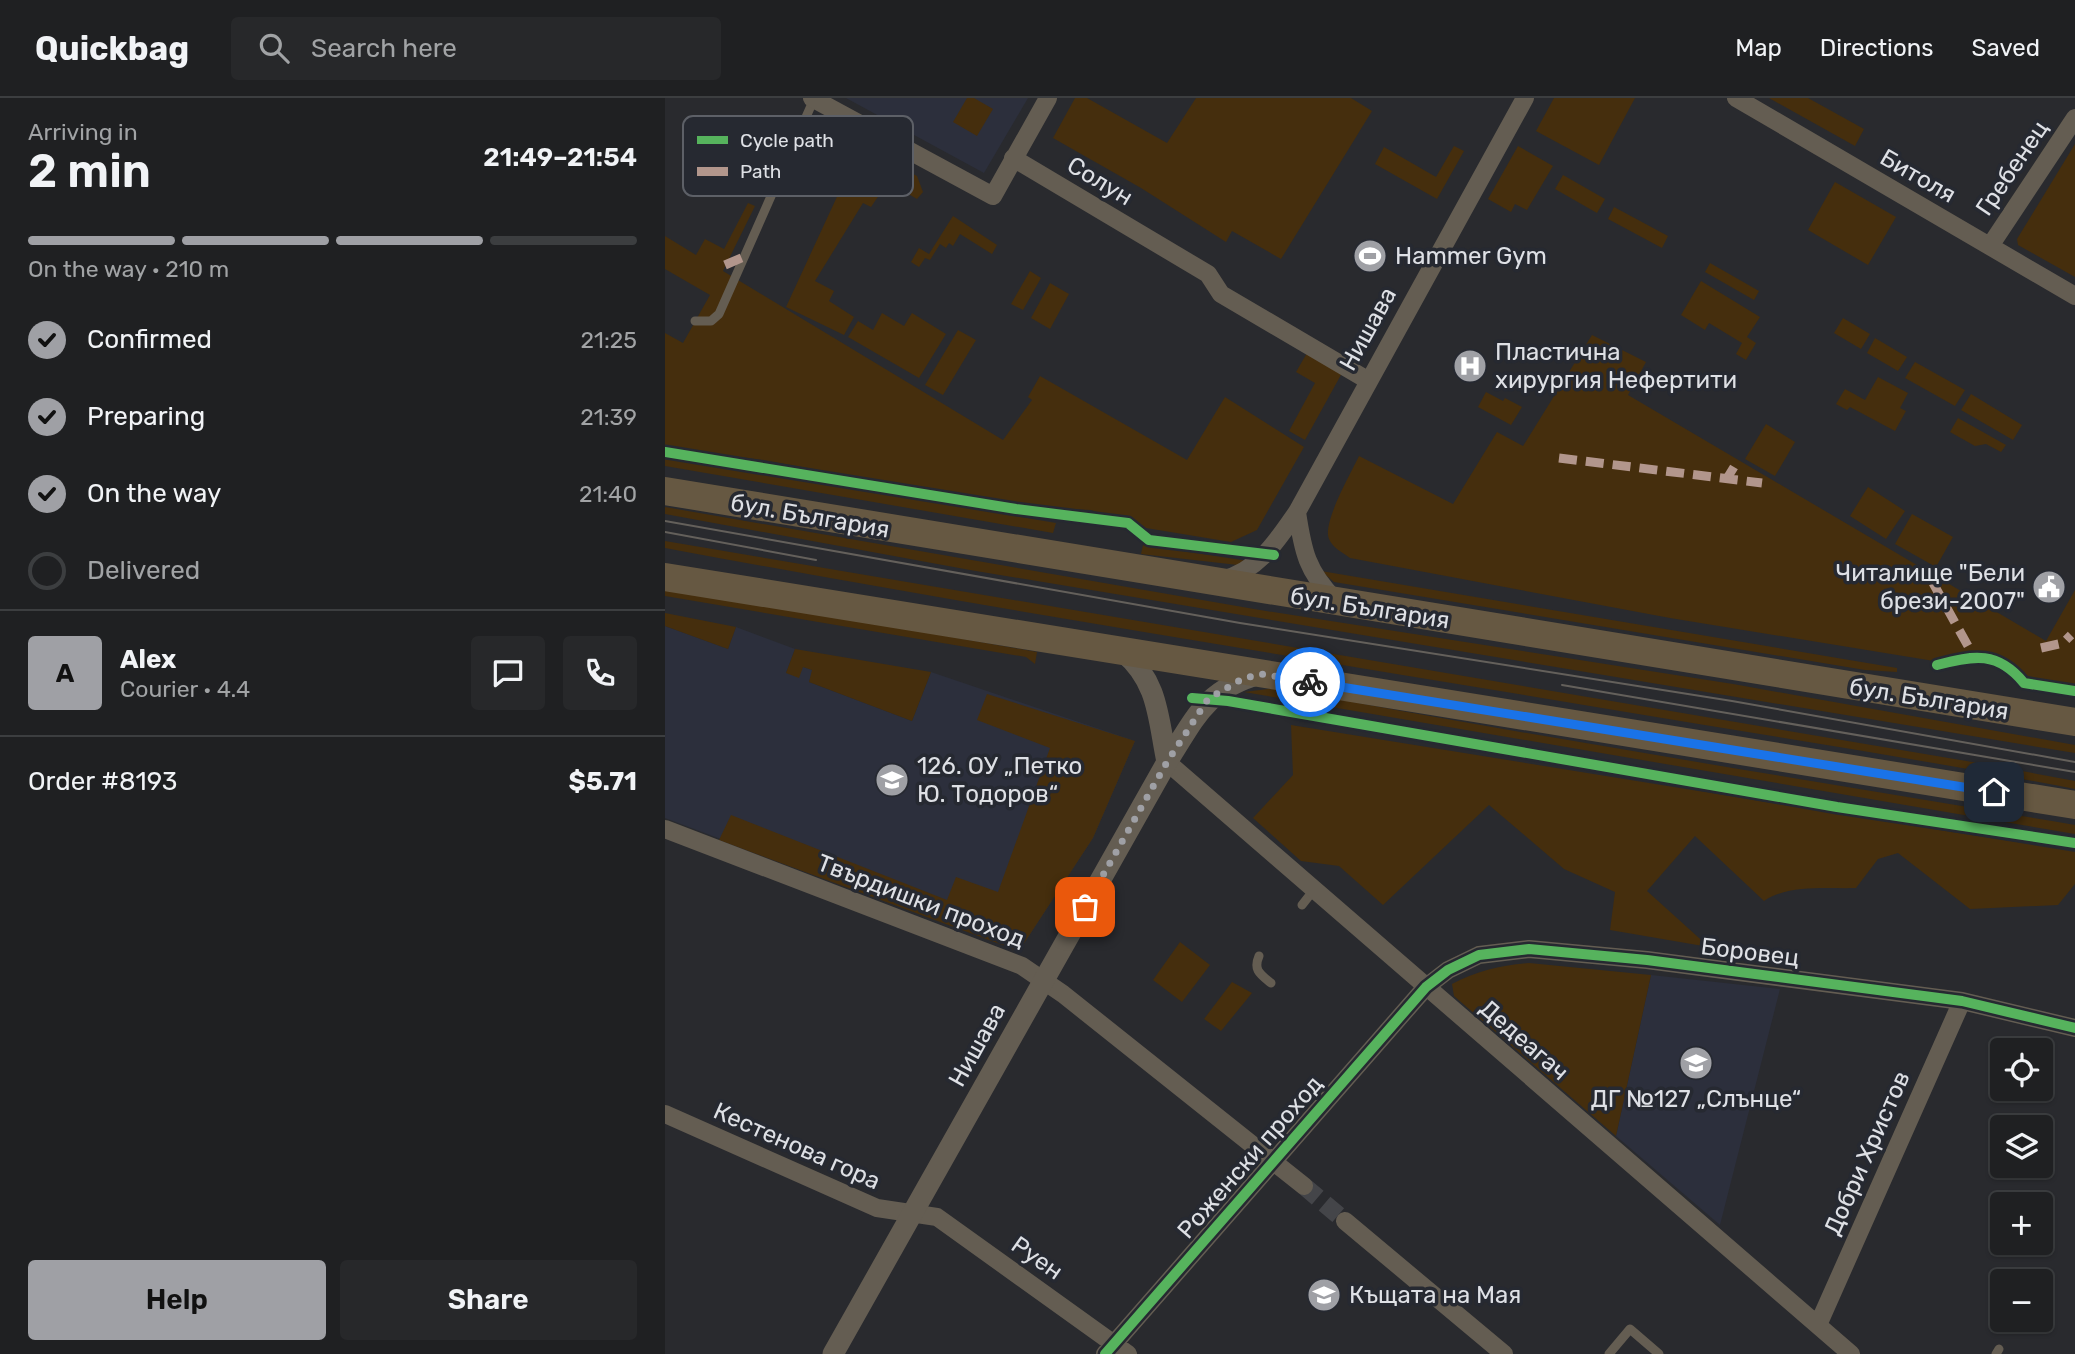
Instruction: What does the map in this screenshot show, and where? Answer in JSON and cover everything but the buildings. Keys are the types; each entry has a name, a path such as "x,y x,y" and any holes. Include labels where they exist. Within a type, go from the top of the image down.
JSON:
{"main road":[{"name":"бул. България","path":"665,491 1212,583 2075,722"},
{"path":"665,577 2075,805"}],"street":[{"path":"814,98 847,116"},
{"path":"913,152 993,196 1048,98"},
{"name":"Нишава","path":"1212,583 1252,568 1267,554 1297,512 1525,98"},
{"name":"Битоля","path":"1736,98 2075,296"},
{"name":"Гребенец","path":"1990,246 2075,118"},
{"name":"Солун","path":"1013,158 1207,274 1221,294 1369,381"},
{"path":"1297,512 1305,558 1316,580 1338,603"},
{"path":"1123,652 1141,667 1148,680 1167,762"},
{"name":"Нишава","path":"833,1354 1167,762 1208,699 1242,679 1261,674"},
{"name":"Дедеагач","path":"1167,762 1307,898 1426,988 1851,1354"},
{"name":"Твърдишки проход","path":"665,828 1023,966 1304,1186"},
{"name":"Боровец","path":"1426,988 1448,970 1479,955 1520,949 1647,960 1962,1001 2075,1028"},
{"name":"Роженски проход","path":"1116,1350 1274,1162 1426,988"},
{"name":"Добри Христов","path":"1818,1325 1962,1001"},
{"name":"Кестенова гора","path":"665,1114 877,1208 912,1213"},
{"name":"Руен","path":"912,1213 937,1217 1116,1350"},
{"path":"1345,1221 1504,1354"}],"lane":[{"path":"806,116 814,98"},
{"path":"695,321 711,321 719,314 771,196"},
{"path":"1259,956 1255,964 1257,972 1271,983"},
{"path":"1609,1354 1630,1329 1659,1354"}],"shaded area":[{"path":"846,98 1028,98 984,173 913,134 913,116 879,116"},
{"path":"967,98 974,98 993,109 977,136 953,122"},
{"path":"1075,98 1087,98 1167,143 1196,98 1351,98 1372,111 1281,259 1232,231 1226,242 1141,188 1053,138"},
{"path":"1554,98 1635,98 1599,165 1536,131"},
{"path":"1769,98 1808,98 1864,129 1855,146"},
{"path":"2075,144 2075,277 2018,245 2017,239"},
{"path":"1454,146 1464,151 1437,199 1375,164 1384,147 1436,177"},
{"path":"1518,146 1553,166 1527,210 1515,204 1511,212 1488,199"},
{"path":"913,174 917,176 923,192 917,199 912,196"},
{"path":"1563,175 1605,199 1597,213 1555,189"},
{"path":"1835,182 1896,217 1868,265 1808,230"},
{"path":"837,196 878,196 871,207 863,203 815,281 834,291 829,301 854,317 844,335 786,307"},
{"path":"748,203 755,206 723,271 1003,440 1032,400 1028,397 1040,376 1187,460 1225,397 1304,447 1257,530 1231,542 1146,528 1091,510 1015,506 764,460 665,448 665,333 683,343 710,295 665,269 665,236 696,255 705,239 724,249"},
{"path":"1614,207 1668,236 1662,248 1608,219"},
{"path":"953,216 997,245 992,254 960,234 953,246 949,243 946,248 940,244 930,260 925,258 919,267 911,262 919,248 929,254"},
{"path":"1710,263 1759,291 1754,300 1705,272"},
{"path":"1030,271 1041,278 1023,310 1011,304"},
{"path":"1701,281 1760,317 1747,337 1756,343 1746,360 1736,354 1742,343 1709,323 1705,330 1681,315"},
{"path":"1050,283 1069,294 1050,329 1031,318"},
{"path":"882,313 904,326 912,313 946,334 919,378 848,337 858,321 873,330"},
{"path":"1843,318 1870,334 1861,349 1834,333"},
{"path":"958,330 976,340 943,395 925,385"},
{"path":"1592,335 1646,362 1628,395 2046,641 2075,590 2075,686 2025,677 2015,664 1968,651 1934,661 1670,618 1350,558 1333,545 1328,532 1330,522 1338,498 1359,456 1453,504 1497,432 1523,446"},
{"path":"1875,338 1907,357 1898,371 1867,353"},
{"path":"1307,353 1342,373 1305,440 1289,431 1315,383 1296,372"},
{"path":"1915,362 1965,390 1955,406 1905,378"},
{"path":"1878,377 1908,393 1900,408 1906,411 1895,431 1850,407 1847,410 1836,404 1845,389 1865,400"},
{"path":"1486,392 1522,407 1511,425 1478,407"},
{"path":"1971,394 2022,425 2013,440 1961,410"},
{"path":"1958,418 2006,445 2001,452 1986,444 1975,446 1950,432"},
{"path":"1766,424 1795,442 1775,476 1745,459"},
{"path":"665,457 1056,523 1053,533 665,466"},
{"path":"1868,487 1905,511 1886,539 1850,516"},
{"path":"665,507 1260,610 1733,684 2075,745 2075,753 970,570 665,514"},
{"path":"1912,514 1953,537 1936,567 1895,544"},
{"path":"665,541 1990,765 2075,781 2075,789 902,591 665,548"},
{"path":"1143,545 1248,561 1238,565 1141,554"},
{"path":"1321,571 1897,668 1897,672 1865,670 1334,582"},
{"path":"665,586 1037,652 1035,664 1026,657 665,596"},
{"path":"665,613 736,627 728,649 665,626"},
{"name":"126. ОУ „Петко Ю. Тодоров“","path":"665,626 728,649 736,627 795,649 786,673 803,667 813,670 809,682 912,721 931,672 1135,741 1093,838 1019,951 665,818"},
{"path":"795,649 931,672 912,721 809,682 812,670 803,667 799,678 786,673"},
{"path":"1277,688 2075,825 2075,834 1244,692"},
{"path":"987,694 1135,741 1093,838 1019,951 719,840 731,815 947,900 956,877 998,892 1050,748 977,720"},
{"path":"1291,725 2075,852 2075,884 2058,905 1970,909 1898,853 1878,859 1856,888 1796,890 1764,901 1695,836 1647,891 1709,947 1610,930 1615,892 1564,869 1489,805 1383,905 1339,866 1301,861 1253,818 1293,775"},
{"path":"1180,942 1210,965 1182,1002 1153,980"},
{"path":"1529,963 1651,975 1616,1136 1454,996 1452,984 1461,979 1489,969"},
{"name":"ДГ №127 „Слънце“","path":"1651,975 1780,989 1720,1225 1616,1136"},
{"path":"1232,982 1252,993 1221,1031 1204,1019"}],"tunnel":[{"path":"1304,1186 1345,1221"}],"tram line":[{"path":"665,521 1240,623 1732,701 2075,762"},
{"path":"665,532 816,560"},
{"path":"1562,685 2075,772"}],"marked path":[{"path":"725,265 746,256"},
{"path":"1559,458 1762,483"},
{"path":"1726,480 1734,467"},
{"path":"1933,583 1973,655"},
{"path":"2041,648 2063,643 2071,635"}],"cycle path":[{"path":"665,452 1016,509 1128,523 1149,540 1274,555"},
{"path":"1937,665 1963,659 1985,658 2005,665 2024,683 2075,691"},
{"path":"1192,698 1228,701 1837,807 2075,843"},
{"path":"1105,1354 1426,987 1448,970 1479,955 1529,949 1647,960 1962,1001 2075,1028"}],"way so far":[{"path":"1085,907 1167,762 1208,699 1242,679 1261,674 1310,682"}],"place":[{"name":"Hammer Gym","path":"1370,256"},
{"name":"Пластична хирургия Нефертити","path":"1470,366"},
{"name":"Читалище \"Бели брези-2007\"","path":"2049,587"},
{"name":"126. ОУ „Петко Ю. Тодоров“","path":"892,780"},
{"name":"ДГ №127 „Слънце“","path":"1696,1063"},
{"name":"Къщата на Мая","path":"1324,1295"}],"route":[{"path":"1310,682 1994,792"}]}
